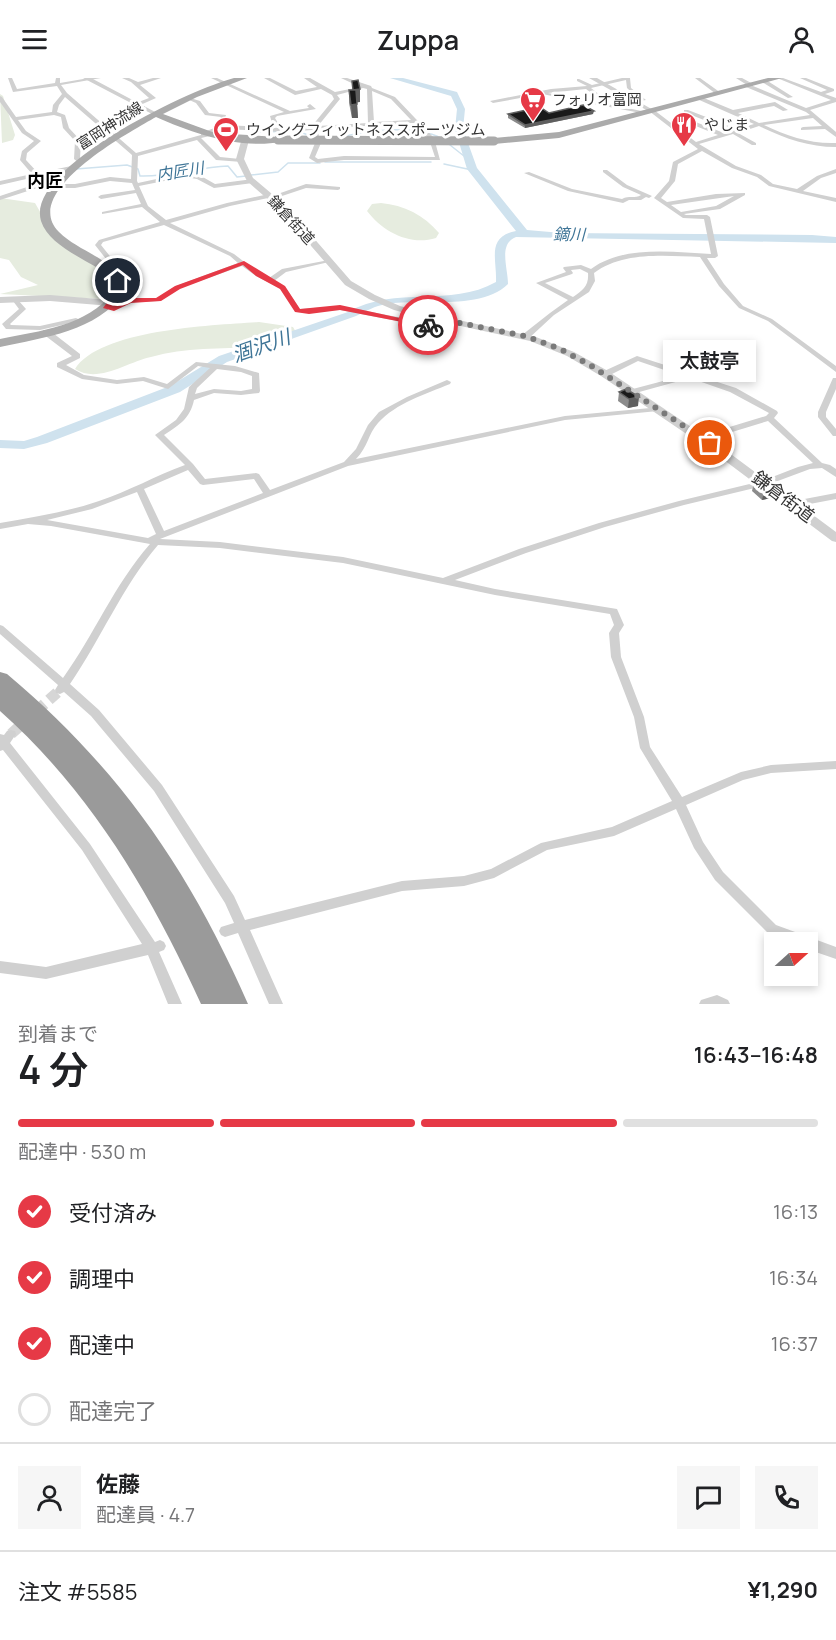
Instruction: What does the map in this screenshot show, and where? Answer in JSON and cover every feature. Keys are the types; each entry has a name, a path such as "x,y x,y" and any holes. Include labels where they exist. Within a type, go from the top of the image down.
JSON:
{"highway":[{"path":"0,679 71,743 145,835 190,910 235,1004"},
{"path":"0,699 60,754 110,815 171,912 214,1004"}],"main road":[{"name":"富岡神流線","path":"106,269 67,244 49,227 44,215 44,206 57,185 78,164 115,137 218,81 243,78"},
{"path":"156,114 203,136 245,140 494,141 560,135 764,81 780,79"},
{"path":"0,343 80,322 109,305 119,287 118,281 106,269"}],"street":[{"path":"10,78 15,91 42,86 57,80 99,78"},
{"path":"42,78 42,86"},
{"path":"124,78 137,84 153,98 138,104"},
{"path":"137,84 159,78"},
{"path":"218,81 231,78"},
{"path":"266,78 295,93 322,87"},
{"path":"306,78 334,94 337,99 314,127"},
{"path":"314,127 318,143 312,158 316,161 344,158 438,159 436,145 393,98 344,78"},
{"path":"592,78 634,102 702,149 771,184 836,200"},
{"path":"493,101 590,88 628,78 629,88 643,100 620,103 618,107"},
{"path":"698,78 718,93"},
{"path":"738,78 805,110 836,135"},
{"path":"780,79 794,78"},
{"path":"802,78 832,90 821,94"},
{"path":"87,79 156,114"},
{"path":"780,79 836,100"},
{"path":"57,80 65,94 135,155 136,186 144,205 165,223 244,263 283,288 298,310 309,312 340,308 434,326 455,322"},
{"path":"579,80 598,96"},
{"path":"218,81 288,112"},
{"path":"764,81 796,101 790,103"},
{"path":"334,94 369,87"},
{"path":"369,87 371,123"},
{"path":"569,91 577,97"},
{"path":"540,93 648,112"},
{"path":"54,113 56,105 65,94"},
{"path":"543,101 556,97"},
{"path":"0,98 24,132 38,141 24,152 23,160 36,175"},
{"path":"189,98 198,102 207,114 224,116 219,128"},
{"path":"678,117 700,99 733,111 804,144 836,145"},
{"path":"805,110 836,100"},
{"path":"733,111 775,104 785,110"},
{"path":"266,129 275,123 272,117 313,108 310,106"},
{"path":"686,111 734,132 754,144"},
{"path":"0,183 78,164 76,159 78,141 66,128 63,116 54,113 15,119"},
{"path":"695,144 780,119 815,116"},
{"path":"678,117 681,133"},
{"path":"678,117 723,135"},
{"path":"135,155 203,136 219,128 284,130 415,121"},
{"path":"803,129 827,127"},
{"path":"203,136 218,159 240,161 245,140 253,128"},
{"path":"657,198 672,181 675,163 702,149"},
{"name":"鎌倉街道","path":"240,161 253,181 327,261 361,292 405,310 525,336 560,349 604,374 703,438 794,504 836,538"},
{"path":"591,272 602,265 636,256 715,255 707,217 688,217 679,213 657,198 625,186 605,171"},
{"path":"798,191 819,177 836,171"},
{"path":"527,173 570,190 623,201 628,198 639,199 645,195"},
{"path":"101,197 136,186 184,176 199,177 214,186 253,181"},
{"path":"0,198 36,186 75,186 110,179 136,186"},
{"path":"106,269 114,265 98,244 101,241 229,204 270,197 306,186 338,188"},
{"path":"666,204 743,194 723,206 679,213"},
{"path":"703,198 723,206"},
{"path":"104,213 144,205"},
{"path":"702,255 721,285 741,307 770,320 836,370"},
{"path":"270,281 284,270 327,261"},
{"path":"0,300 50,298 109,305 114,308 130,300 158,300 178,287 244,263"},
{"path":"573,300 539,284 570,273 566,268 581,267 591,272"},
{"path":"525,336 591,286 591,272"},
{"path":"16,301 23,309 6,324 9,327 40,328 76,320 80,322"},
{"path":"46,332 78,356 60,365 82,377 117,382 144,379 168,387 196,364 214,368 245,368 256,375 256,391 241,393 214,391 192,399"},
{"path":"604,374 637,358 733,390 774,413 769,418 703,438"},
{"path":"214,368 193,387 192,399 178,422 159,435 190,466 202,482 256,476 268,494"},
{"path":"632,392 689,376"},
{"path":"836,380 822,412 822,417 836,434"},
{"path":"346,464 363,449 368,431 383,413 447,382"},
{"path":"62,686 120,587 156,539 346,464 565,418 658,409"},
{"path":"769,418 819,464 836,474"},
{"path":"444,581 568,534 627,516 765,483 819,464"},
{"path":"0,526 31,522 118,497 190,466"},
{"path":"139,487 156,539"},
{"path":"794,504 836,495"},
{"path":"31,522 343,560 495,592 614,611 619,625 614,633 616,657 639,717 645,748 679,801 698,845 719,876 772,929 780,932"},
{"path":"0,628 62,686 95,713 158,788 230,900 276,1004"},
{"path":"4,740 86,847 156,946 175,1004"},
{"path":"225,931 402,886 464,881 494,873 545,846 614,831 741,776 771,769 836,765"},
{"path":"0,967 25,973 46,973 156,946"},
{"path":"818,946 836,953"},
{"path":"706,1004 717,1001 723,1004"}],"shaded area":[{"path":"0,94 3,96 15,135 13,140 2,143"},
{"path":"0,198 35,203 50,229 108,277 111,285 102,299 0,294 38,285 21,277 9,260 0,258"},
{"path":"381,203 413,212 439,233 436,238 416,240 407,239 389,231 373,219 367,211 372,204"},
{"path":"259,322 293,327 297,334 285,346 201,349 168,353 103,373 84,373 75,369 88,356 108,345 133,337 188,328"}],"building":[{"path":"358,80 360,89 353,90 352,81"},
{"path":"349,90 356,90 357,104 351,105"},
{"name":"フォリオ富岡","path":"583,105 594,111 525,125 508,114 540,107 549,113"},
{"path":"626,389 639,397 629,399 619,392"},
{"path":"761,480 773,489 764,492 754,482"}],"waterway":[{"name":"鏑川","path":"394,78 454,94 461,109 459,129 472,169 523,232"},
{"path":"346,136 368,132 407,130 441,138"},
{"path":"260,132 297,131 311,136"},
{"path":"450,145 469,160"},
{"name":"内匠川","path":"325,162 431,162"},
{"name":"内匠川","path":"251,175 278,172 288,163 320,163"},
{"name":"内匠川","path":"444,164 472,170"},
{"name":"内匠川","path":"76,169 127,165 138,169 140,176 151,176 228,166 237,177 246,176"},
{"name":"内匠川","path":"38,176 68,170"},
{"name":"涸沢川","path":"0,444 24,445 42,440 130,407 175,389 223,359 352,314 368,305 406,299 468,297 486,292 502,284 501,246 507,237 514,234 836,240"}],"tunnel":[{"path":"11,734 60,690"}],"way so far":[{"path":"428,325 449,325 455,322 500,330 525,336 560,349 579,358 710,443"}],"place":[{"name":"フォリオ富岡","path":"533,123"},
{"name":"やじま","path":"684,148"},
{"name":"ウイングフィットネススポーツジム","path":"226,153"},
{"name":"太鼓亭","path":"710,443"}],"district":[{"name":"内匠","path":"45,181"}],"route":[{"path":"118,281 119,292 107,308 114,308 130,300 158,300 178,287 244,263 258,275 283,288 293,307 298,310 309,312 340,308 428,325"}]}
